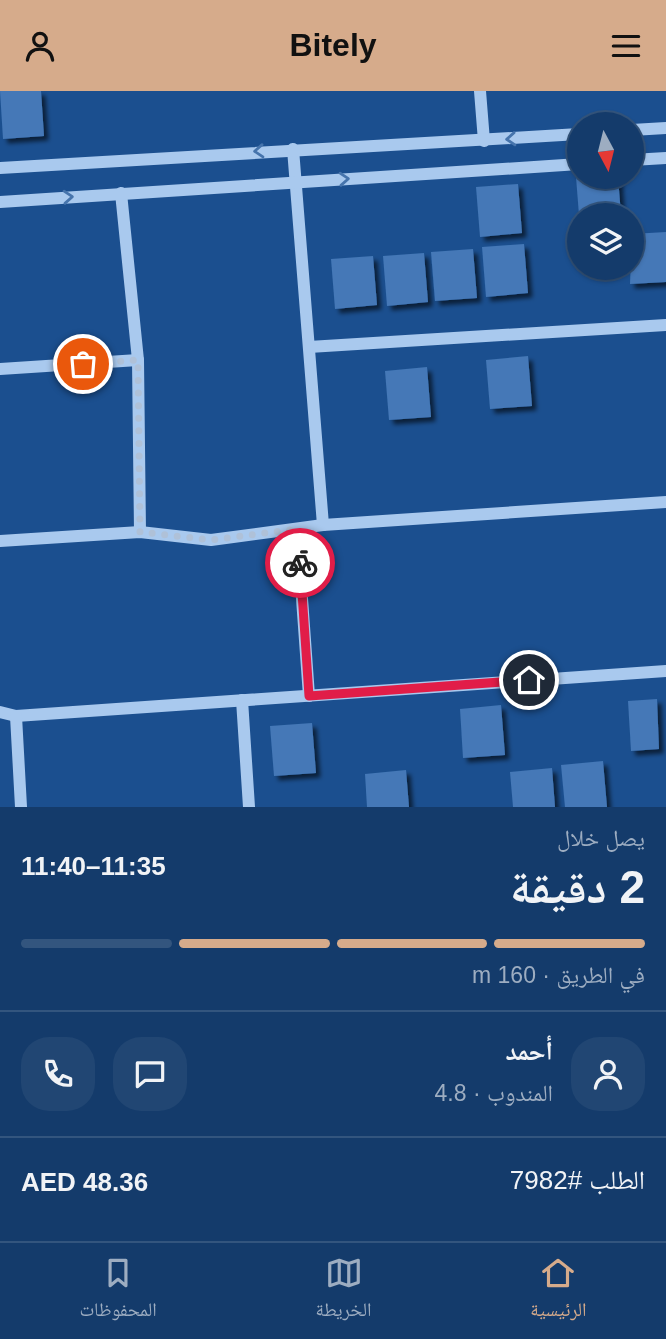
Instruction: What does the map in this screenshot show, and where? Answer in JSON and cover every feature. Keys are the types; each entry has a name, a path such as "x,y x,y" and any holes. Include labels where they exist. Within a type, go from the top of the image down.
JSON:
{"street":[{"path":"480,91 484,141"},
{"path":"644,129 666,128"},
{"path":"0,169 293,149 567,135"},
{"path":"293,149 323,526"},
{"path":"644,159 666,158"},
{"path":"0,202 567,165"},
{"path":"121,193 138,360 140,532"},
{"path":"309,347 666,325"},
{"path":"0,369 138,360"},
{"path":"0,541 140,532 211,540 323,526 666,502"},
{"path":"297,529 309,696"},
{"path":"0,712 16,716 666,671"},
{"path":"242,700 250,807"},
{"path":"16,716 21,807"}],"building":[{"path":"0,91 41,91 44,136 3,139"},
{"path":"518,184 522,233 480,237 476,187"},
{"path":"577,189 619,189 620,203 578,203"},
{"path":"666,232 666,282 630,284 630,280 644,280 644,233"},
{"path":"524,244 528,293 486,297 482,247"},
{"path":"473,249 477,298 435,301 431,252"},
{"path":"424,253 428,302 387,306 383,256"},
{"path":"373,256 377,305 335,309 331,259"},
{"path":"528,356 532,406 490,409 486,360"},
{"path":"427,367 431,417 389,420 385,371"},
{"path":"657,699 659,749 631,751 628,701"},
{"path":"501,705 505,755 463,758 460,709"},
{"path":"312,723 316,773 274,776 270,726"},
{"path":"603,761 607,807 565,807 561,765"},
{"path":"552,768 555,807 513,807 510,772"},
{"path":"406,770 409,807 367,807 365,774"}],"way so far":[{"path":"83,364 138,360 140,532 211,540 297,529 300,563"}],"route":[{"path":"300,563 309,696 529,680"}]}
